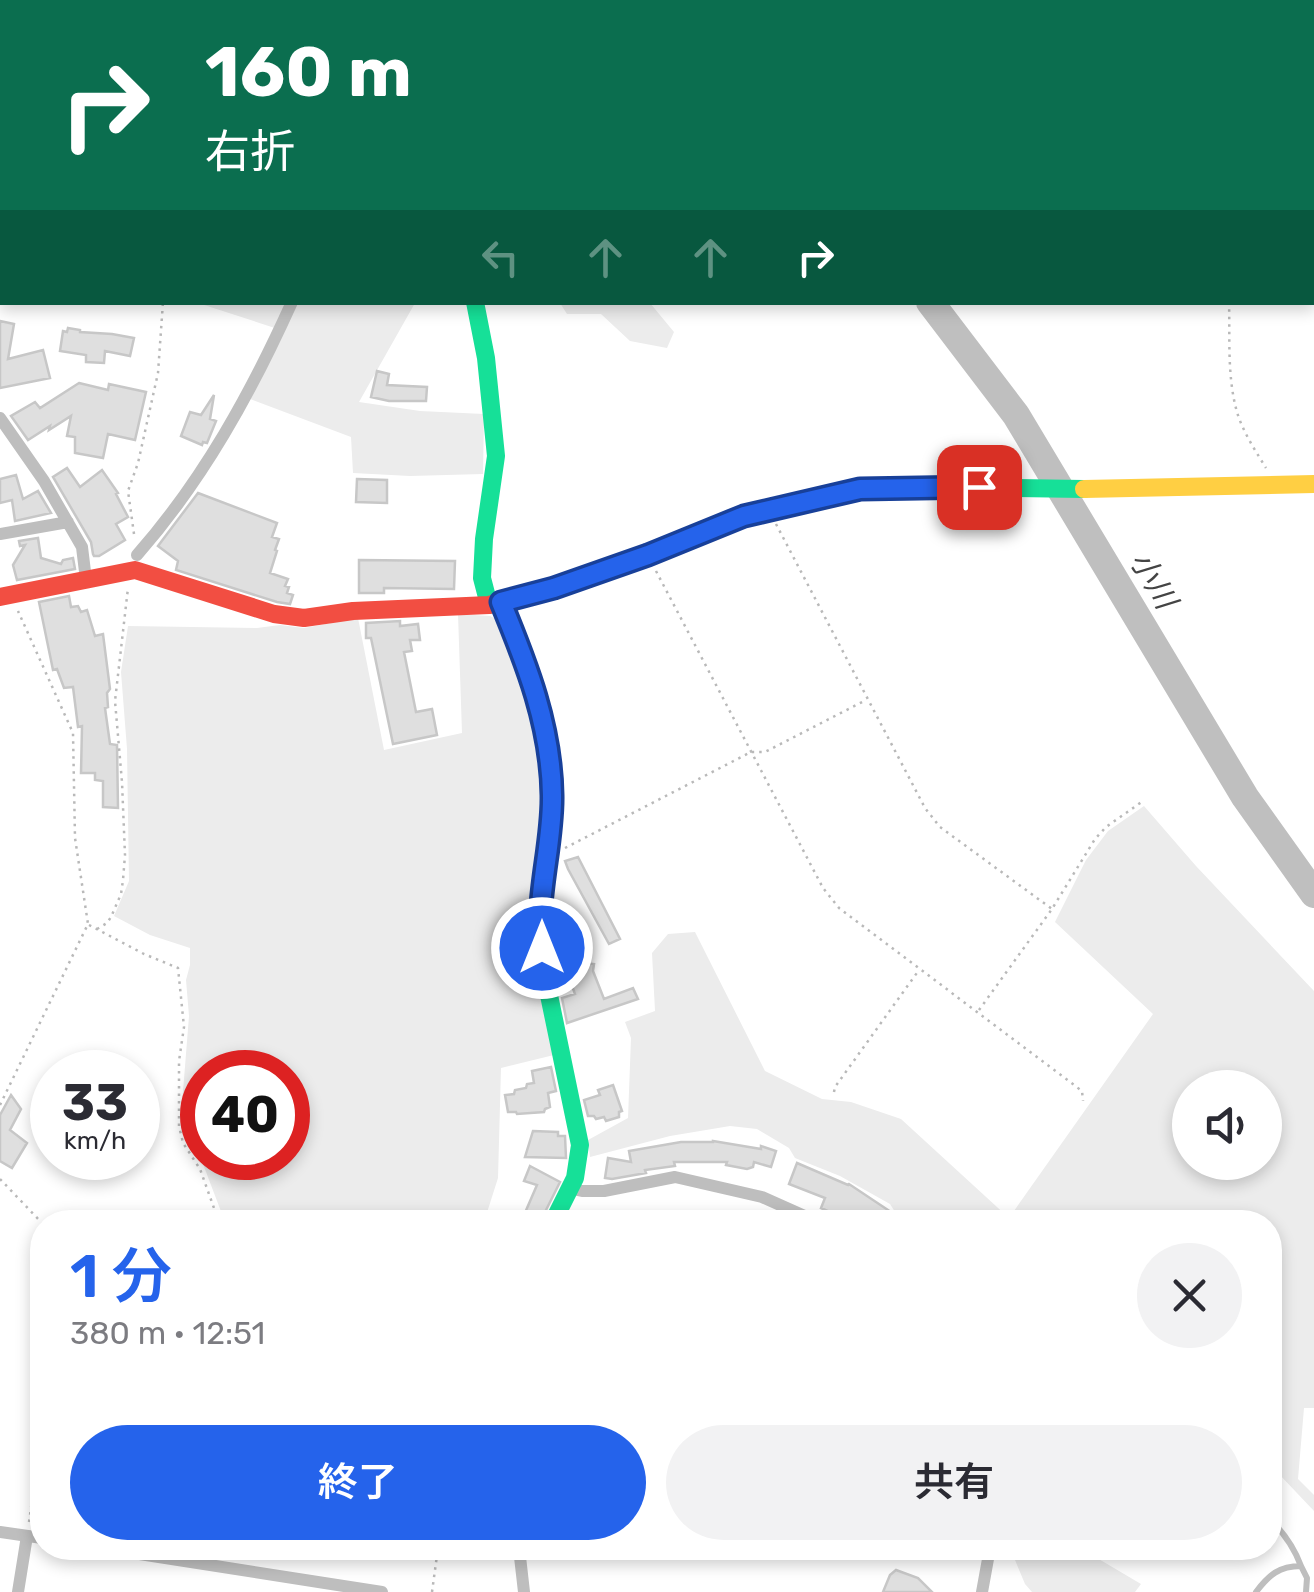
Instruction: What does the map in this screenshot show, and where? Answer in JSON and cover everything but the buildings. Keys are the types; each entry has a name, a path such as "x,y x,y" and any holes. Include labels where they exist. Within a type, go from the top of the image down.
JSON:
{"street":[{"path":"4,594 86,580 134,563 200,474 264,364 291,305"},
{"path":"476,305 486,358 496,456 482,578 530,674 550,753 552,798 539,926 544,971 580,1145 580,1167 560,1210"},
{"path":"0,418 44,481 82,547 86,580"},
{"path":"134,563 135,570 274,614 304,618 353,611 495,604 648,555 744,516 860,489 1314,484"},
{"path":"0,534 68,522"},
{"path":"573,1189 604,1192 674,1177 762,1197 791,1210"},
{"path":"0,1532 30,1536"},
{"path":"18,1592 27,1536"},
{"path":"178,1560 382,1592"},
{"path":"520,1560 524,1592"},
{"path":"982,1592 988,1560"}],"lane":[{"path":"1282,1532 1307,1578 1306,1592"},
{"path":"1256,1592 1276,1570 1301,1566"}],"path":[{"path":"97,930 111,917 123,880 122,782 115,701 134,563 128,491 158,373 162,305"},
{"path":"1229,305 1232,390 1238,415 1248,440 1277,486"},
{"path":"768,510 925,808 940,827 1052,909"},
{"path":"648,555 831,898 839,908 1082,1091 1084,1102"},
{"path":"0,1105 88,924 75,838 72,733 4,594"},
{"path":"546,858 751,752 765,752 868,700"},
{"path":"978,1012 1052,909 1095,839 1143,800"},
{"path":"88,924 178,968 184,1027 178,1126 216,1210"},
{"path":"834,1092 855,1056 920,968"},
{"path":"0,1179 30,1210"},
{"path":"27,1536 30,1515"},
{"path":"432,1592 436,1560"}],"shaded area":[{"path":"204,305 414,305 359,402 420,411 484,414 483,474 353,473 351,437 245,397 281,330"},
{"path":"561,305 652,305 674,332 667,348 630,341 601,314 567,314"},
{"path":"458,614 490,616 504,623 541,733 546,785 538,883 558,1054 501,1068 498,1178 488,1210 220,1210 209,1180 310,1180 310,1050 186,1050 190,948 150,935 114,916 129,881 127,749 121,672 128,626 304,628 358,618 384,750 462,733"},
{"path":"1144,806 1314,991 1314,1408 1304,1408 1298,1479 1314,1495 1314,1511 1282,1477 1282,1210 1015,1210 1153,1014 1055,922 1086,860 1108,831"},
{"path":"695,932 765,1071 822,1099 851,1102 901,1119 1000,1210 894,1210 890,1204 840,1176 795,1158 789,1148 757,1129 730,1126 670,1136 590,1157 588,1140 628,1118 631,1038 625,1022 655,1011 652,953 668,934"},
{"path":"1015,1560 1100,1560 1141,1584 1135,1592 1032,1592"}],"waterway":[{"name":"小川","path":"932,305 1016,415 1245,797 1314,894"}],"traffic: fast":[{"path":"476,305 486,358 496,456 482,578 489,605"},
{"path":"538,592 647,555 744,516 861,489 1084,489"},
{"path":"501,602 530,675 550,753 552,798 539,925 544,971 580,1145 575,1178 559,1210"}],"traffic: slow":[{"path":"1084,489 1314,484"}],"traffic: jam":[{"path":"0,597 135,570 274,614 304,618 353,611 489,605 538,592"}],"route":[{"path":"542,948 539,926 552,798 550,753 530,674 501,602 648,555 744,516 860,489 979,487"}]}
